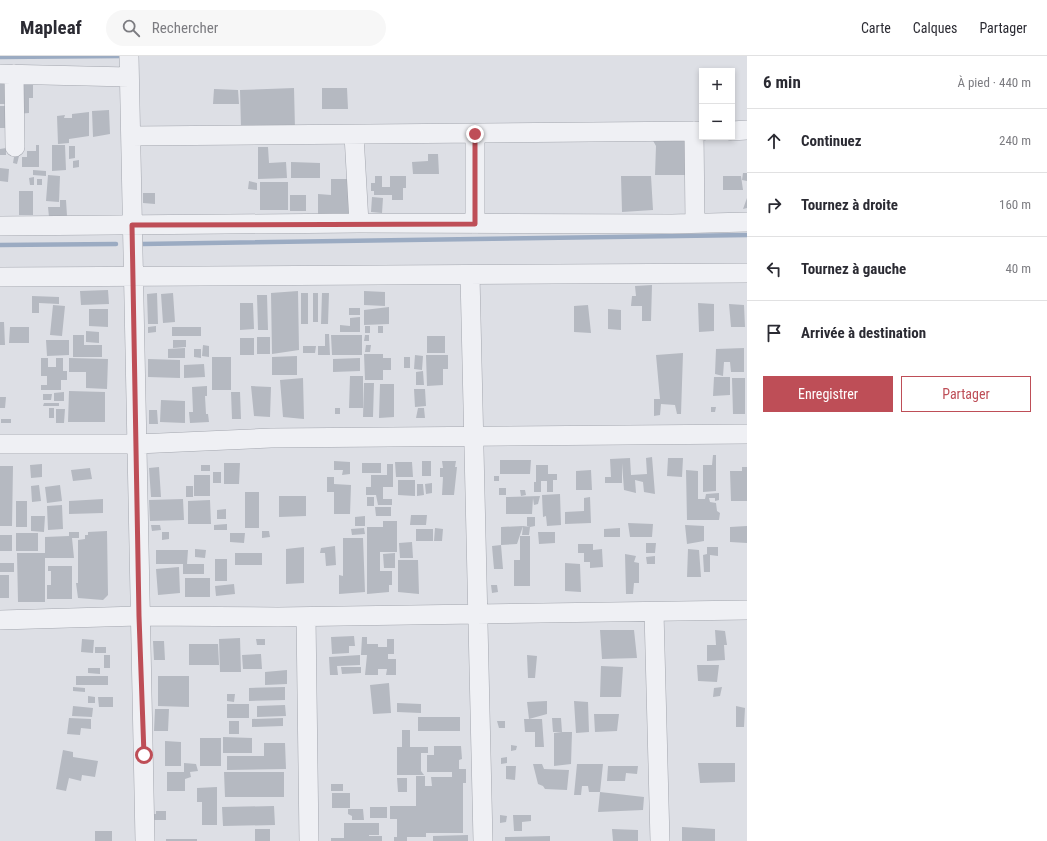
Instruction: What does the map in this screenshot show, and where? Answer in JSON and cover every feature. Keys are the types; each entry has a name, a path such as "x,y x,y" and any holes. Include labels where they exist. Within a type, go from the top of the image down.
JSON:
{"street":[{"path":"15,147 7,74 129,66 139,616 144,755 145,841"},
{"path":"735,131 747,130"},
{"path":"131,136 698,131 695,223"},
{"path":"475,134 475,224"},
{"path":"354,135 359,223"},
{"path":"0,226 359,223 672,224 747,222"},
{"path":"0,277 747,273"},
{"path":"470,275 483,841"},
{"path":"0,444 137,444 271,438 747,434"},
{"path":"0,620 139,616 306,617 747,610"},
{"path":"654,612 660,841"},
{"path":"306,617 309,841"}],"building":[{"path":"5,82 6,104 0,104 0,83"},
{"path":"15,85 33,85 33,98 29,98 29,113 16,114"},
{"path":"294,88 295,129 241,128 240,90"},
{"path":"322,88 347,88 348,109 322,109"},
{"path":"214,89 238,90 239,104 213,104"},
{"path":"0,106 5,106 6,128 0,128"},
{"path":"109,110 110,134 93,137 92,111"},
{"path":"89,112 89,136 69,139 69,143 58,144 57,116 65,115 64,118 72,118 72,114"},
{"path":"651,137 687,137 688,175 655,175 656,146"},
{"path":"36,145 39,145 39,167 22,167 22,157 27,157 27,151 36,151"},
{"path":"52,145 65,145 66,170 52,171"},
{"path":"69,146 75,146 75,158 69,159"},
{"path":"258,147 268,147 269,163 286,162 287,178 258,179"},
{"path":"6,148 6,155 0,155 0,149"},
{"path":"15,151 20,152 17,164 13,163"},
{"path":"428,154 438,154 439,174 413,174 412,162 428,161"},
{"path":"79,160 79,167 73,168 73,161"},
{"path":"291,162 320,163 320,178 291,178"},
{"path":"0,168 9,169 8,182 0,181"},
{"path":"33,170 46,171 46,176 33,175"},
{"path":"743,173 747,173 747,181 742,180"},
{"path":"48,175 60,176 59,202 46,201"},
{"path":"375,176 382,176 382,187 390,187 390,176 406,176 406,188 403,188 403,200 392,200 392,195 374,195 374,191 371,191 371,183 375,183"},
{"path":"621,176 651,176 653,210 622,212"},
{"path":"723,176 741,176 743,190 723,190"},
{"path":"34,177 34,185 30,185 29,178"},
{"path":"37,179 42,179 42,185 37,185"},
{"path":"331,179 352,179 352,214 318,214 318,194 331,195"},
{"path":"249,181 257,183 257,190 248,189"},
{"path":"260,182 288,182 288,210 260,210"},
{"path":"19,191 33,191 33,215 19,215"},
{"path":"143,193 155,193 155,204 143,203"},
{"path":"290,195 306,195 306,211 290,211"},
{"path":"372,197 383,198 382,213 371,212"},
{"path":"747,198 747,208 743,209"},
{"path":"60,200 66,200 67,216 49,217 48,207 60,207"},
{"path":"652,285 651,321 642,321 642,306 631,306 632,296 636,296 635,286"},
{"path":"108,290 109,304 81,305 80,291"},
{"path":"298,291 299,350 272,354 271,293"},
{"path":"364,291 385,292 385,306 364,305"},
{"path":"157,293 158,324 148,324 147,294"},
{"path":"173,293 175,322 163,323 161,294"},
{"path":"301,293 308,293 308,324 301,324"},
{"path":"313,293 318,293 318,322 313,322"},
{"path":"322,293 329,293 328,324 321,324"},
{"path":"257,295 267,295 268,330 258,330"},
{"path":"32,296 59,297 59,304 39,303 39,313 32,313"},
{"path":"240,303 253,303 254,329 240,330"},
{"path":"698,303 714,304 714,331 699,332"},
{"path":"729,304 744,305 745,327 731,327"},
{"path":"53,305 65,306 62,336 50,335"},
{"path":"588,305 591,333 574,332 574,306"},
{"path":"389,307 389,324 364,325 364,310"},
{"path":"349,308 360,308 360,315 349,315"},
{"path":"89,309 108,309 108,327 89,326"},
{"path":"608,309 621,310 621,330 608,329"},
{"path":"360,317 360,332 340,332 340,325 350,326 350,318"},
{"path":"0,322 4,322 5,345 0,345"},
{"path":"156,326 156,332 148,333 148,327"},
{"path":"365,326 370,326 370,333 365,333"},
{"path":"378,326 383,326 383,333 378,333"},
{"path":"10,327 29,327 29,343 9,343"},
{"path":"172,327 201,327 201,336 172,336"},
{"path":"86,331 99,332 99,343 86,342"},
{"path":"325,334 329,334 330,355 318,355 318,346 325,346"},
{"path":"73,335 84,335 84,345 102,345 102,357 73,357"},
{"path":"331,335 362,335 362,355 332,355"},
{"path":"365,335 369,335 369,341 364,341"},
{"path":"427,336 445,336 445,353 427,353"},
{"path":"257,337 270,337 270,354 257,354"},
{"path":"240,338 254,338 254,355 240,355"},
{"path":"46,340 69,340 69,355 47,356"},
{"path":"173,340 186,340 186,347 173,348"},
{"path":"203,345 209,346 209,357 202,356"},
{"path":"366,345 371,345 370,352 365,352"},
{"path":"303,346 316,346 315,353 303,353"},
{"path":"185,348 185,358 168,358 168,349"},
{"path":"744,348 744,372 731,372 730,362 724,362 723,376 715,374 716,349"},
{"path":"194,349 201,349 201,358 194,357"},
{"path":"683,353 681,414 677,414 675,405 661,404 660,415 654,416 654,399 660,399 656,355"},
{"path":"364,354 383,354 383,358 391,358 391,370 383,370 383,380 365,380"},
{"path":"415,355 423,356 422,370 414,369"},
{"path":"426,355 448,355 448,369 443,369 443,385 427,386"},
{"path":"297,356 297,375 272,375 272,357"},
{"path":"212,357 231,357 231,390 212,390"},
{"path":"404,357 410,357 410,368 404,368"},
{"path":"41,358 48,358 48,367 56,367 56,358 63,358 63,371 67,371 67,380 61,380 61,390 41,390 41,385 47,385 47,376 41,376"},
{"path":"69,358 108,359 107,389 86,388 86,372 69,372"},
{"path":"360,358 360,371 333,372 333,359"},
{"path":"148,359 180,360 180,378 148,377"},
{"path":"204,364 205,377 184,378 184,365"},
{"path":"423,371 424,385 416,385 416,372"},
{"path":"350,376 363,376 363,408 349,408"},
{"path":"714,377 730,377 730,395 713,396"},
{"path":"303,378 304,419 283,417 280,380"},
{"path":"732,378 745,378 745,414 733,414"},
{"path":"364,383 374,383 373,417 363,417"},
{"path":"380,384 394,384 394,417 379,418"},
{"path":"207,386 207,396 205,396 206,414 208,414 209,422 190,423 189,412 193,412 192,387"},
{"path":"251,386 271,387 270,417 254,416"},
{"path":"414,389 425,389 426,406 415,407"},
{"path":"69,391 105,392 105,422 68,422"},
{"path":"64,392 64,401 54,401 54,393"},
{"path":"231,392 240,392 241,419 232,419"},
{"path":"43,394 52,394 51,400 43,400"},
{"path":"0,397 6,397 5,408 0,408"},
{"path":"161,400 185,401 185,423 160,422"},
{"path":"44,403 59,403 59,406 43,406"},
{"path":"711,407 716,407 715,412 711,412"},
{"path":"49,408 54,408 54,418 49,418"},
{"path":"335,408 340,408 340,414 335,414"},
{"path":"418,408 424,408 425,418 416,418"},
{"path":"56,409 65,409 64,423 56,423"},
{"path":"149,410 157,410 158,424 149,424"},
{"path":"1,419 11,419 11,423 1,423"},
{"path":"713,455 716,455 716,491 703,492 703,465 712,465"},
{"path":"652,457 655,494 644,492 643,482 635,480 636,493 624,490 622,463 622,483 605,483 605,477 611,477 610,459 630,458 631,475 647,474 646,458"},
{"path":"668,458 683,458 682,477 667,476"},
{"path":"500,460 531,460 530,474 500,474"},
{"path":"334,461 350,462 350,474 342,475 343,470 334,470"},
{"path":"422,461 431,461 431,476 422,476"},
{"path":"442,461 456,461 455,467 457,467 454,495 442,495 443,477 440,477 440,468 443,468"},
{"path":"395,462 412,462 413,477 396,477"},
{"path":"224,463 240,463 239,484 224,484"},
{"path":"362,463 381,463 381,473 362,473"},
{"path":"42,464 42,477 31,478 30,465"},
{"path":"387,464 393,464 393,487 383,487 383,499 392,499 392,505 378,505 376,495 366,495 366,487 371,487 371,475 387,475"},
{"path":"201,465 210,465 210,471 201,471"},
{"path":"536,465 548,465 548,474 557,474 557,480 553,480 553,492 547,492 547,481 541,481 541,492 534,492 534,482 536,482"},
{"path":"0,466 13,466 12,526 0,526"},
{"path":"159,467 161,497 151,497 149,468"},
{"path":"742,467 747,467 747,501 731,501 730,471 742,471"},
{"path":"90,468 92,479 73,481 71,470"},
{"path":"591,470 592,490 576,490 576,471"},
{"path":"686,470 698,471 698,499 705,499 706,494 719,493 719,500 715,501 715,498 709,498 710,502 716,503 717,511 720,513 719,520 687,520"},
{"path":"213,472 221,472 221,483 213,483"},
{"path":"194,475 210,475 210,496 194,496"},
{"path":"494,476 499,476 499,481 494,481"},
{"path":"327,477 334,477 334,484 351,485 350,514 334,514 334,492 327,492"},
{"path":"398,480 415,480 415,496 398,495"},
{"path":"432,483 432,493 426,494 425,484"},
{"path":"417,484 423,484 424,495 417,496"},
{"path":"39,485 41,501 32,502 31,486"},
{"path":"60,485 62,501 47,503 45,487"},
{"path":"186,486 193,486 193,497 186,497"},
{"path":"499,488 506,488 506,495 499,495"},
{"path":"520,490 525,490 526,495 521,496"},
{"path":"245,492 259,492 259,528 245,528"},
{"path":"560,494 561,525 547,526 546,516 543,517 542,495"},
{"path":"279,496 306,496 306,516 279,517"},
{"path":"540,496 538,504 534,505 533,498 532,514 506,514 506,497"},
{"path":"367,497 374,497 374,506 367,506"},
{"path":"590,497 591,523 565,524 565,512 584,511 584,498"},
{"path":"103,499 103,513 69,514 69,501"},
{"path":"183,499 184,520 150,521 149,500"},
{"path":"210,500 211,524 188,524 188,501"},
{"path":"16,501 27,501 27,527 16,527"},
{"path":"62,505 63,529 48,530 47,506"},
{"path":"375,507 391,507 391,516 376,516"},
{"path":"226,509 226,519 217,519 217,510"},
{"path":"411,515 427,515 426,525 410,525"},
{"path":"31,516 45,516 44,532 31,531"},
{"path":"365,516 365,526 355,526 355,517"},
{"path":"527,517 535,517 535,526 527,526"},
{"path":"383,521 397,521 397,552 380,552 380,571 392,571 392,585 389,585 389,592 367,594 367,527 383,527"},
{"path":"628,523 653,524 652,537 630,537"},
{"path":"227,524 227,530 214,530 214,525"},
{"path":"151,525 160,525 161,530 152,531"},
{"path":"685,525 704,526 704,541 687,544"},
{"path":"523,526 530,527 529,535 522,535"},
{"path":"523,526 517,544 501,545 501,527"},
{"path":"747,526 747,543 730,542 730,527"},
{"path":"364,528 365,534 352,535 351,529"},
{"path":"435,528 443,529 442,541 434,541"},
{"path":"620,528 620,537 604,537 604,529"},
{"path":"416,529 433,529 433,541 416,541"},
{"path":"107,531 108,595 103,600 78,598 76,583 78,583 78,540 85,539 85,535 88,535 88,532"},
{"path":"262,531 269,531 270,537 262,538"},
{"path":"69,532 79,532 79,538 72,538 74,558 45,558 45,602 18,602 17,553 45,553 45,537 69,536"},
{"path":"162,532 169,532 169,539 162,540"},
{"path":"538,532 555,532 555,543 539,544"},
{"path":"16,533 38,533 38,551 16,551"},
{"path":"230,533 245,533 244,543 230,542"},
{"path":"0,535 12,535 12,551 0,551"},
{"path":"520,536 530,536 530,586 514,586 514,560 520,560"},
{"path":"343,538 363,538 365,592 339,594 339,575 343,576"},
{"path":"412,542 413,558 400,558 399,543"},
{"path":"646,543 656,543 655,553 646,553"},
{"path":"578,544 593,544 593,550 602,549 603,567 590,568 590,562 584,562 584,553 578,553"},
{"path":"501,545 503,569 494,569 492,546"},
{"path":"335,546 336,565 326,566 325,553 320,553 321,548"},
{"path":"304,547 304,583 286,584 286,549"},
{"path":"707,547 718,547 718,556 710,555 710,572 704,572 703,555 707,554"},
{"path":"195,549 206,550 205,558 195,557"},
{"path":"688,549 699,550 701,577 687,577"},
{"path":"156,550 188,550 187,564 204,564 204,574 183,574 183,564 156,564"},
{"path":"235,553 262,553 262,565 235,565"},
{"path":"395,553 395,568 384,568 383,554"},
{"path":"625,554 636,556 634,562 639,563 639,583 634,583 633,594 626,594"},
{"path":"655,556 655,564 647,564 646,557"},
{"path":"215,559 227,559 227,581 215,581"},
{"path":"398,560 418,560 419,594 398,592"},
{"path":"0,563 14,563 14,572 0,572"},
{"path":"565,563 580,564 581,592 565,591"},
{"path":"48,566 72,566 72,599 47,599 47,585 51,585 51,571 48,571"},
{"path":"179,567 180,593 158,595 156,569"},
{"path":"0,575 9,575 9,598 0,598"},
{"path":"185,578 210,578 210,597 185,597"},
{"path":"234,584 235,594 216,596 215,586"},
{"path":"491,585 497,585 498,592 492,593"},
{"path":"600,630 634,630 637,658 602,659"},
{"path":"715,630 725,631 727,645 724,645 725,660 707,661 707,645 716,645"},
{"path":"354,636 355,646 349,646 349,653 332,654 331,637"},
{"path":"362,637 367,637 367,644 378,644 378,647 387,647 387,639 394,639 394,654 388,654 388,659 396,659 396,675 386,675 387,669 378,669 378,675 365,675 367,655 361,655"},
{"path":"240,638 241,672 220,672 219,639"},
{"path":"82,639 94,640 93,653 81,652"},
{"path":"256,639 265,639 265,645 257,645"},
{"path":"153,641 164,641 165,660 154,660"},
{"path":"189,644 218,644 219,665 189,665"},
{"path":"95,647 106,647 106,653 95,653"},
{"path":"261,654 262,669 243,669 242,655"},
{"path":"104,655 110,655 110,668 104,668"},
{"path":"360,655 360,665 337,666 338,675 330,675 329,657"},
{"path":"527,655 537,656 535,678 528,678"},
{"path":"697,665 719,665 717,682 698,681"},
{"path":"601,666 623,667 621,697 600,697"},
{"path":"341,667 361,667 361,673 342,674"},
{"path":"88,668 100,668 100,674 88,673"},
{"path":"287,670 287,684 265,685 265,672"},
{"path":"76,676 108,676 108,685 76,685"},
{"path":"158,676 189,676 189,707 158,706"},
{"path":"389,683 391,713 373,714 370,685"},
{"path":"73,687 85,688 85,692 73,691"},
{"path":"285,687 285,700 249,701 249,688"},
{"path":"722,687 720,696 713,697 714,688"},
{"path":"227,694 235,694 234,702 227,701"},
{"path":"88,696 95,697 95,703 88,703"},
{"path":"98,697 113,697 113,707 99,707"},
{"path":"547,701 547,714 529,719 527,702"},
{"path":"574,701 588,702 589,732 576,733"},
{"path":"397,703 421,704 421,713 397,712"},
{"path":"227,704 249,704 249,718 227,718"},
{"path":"285,705 286,716 257,717 257,706"},
{"path":"73,706 93,708 92,717 72,716"},
{"path":"736,706 745,708 744,727 736,727"},
{"path":"155,709 169,709 168,731 154,731"},
{"path":"594,714 619,714 617,731 595,732"},
{"path":"418,717 460,717 460,731 418,731"},
{"path":"69,718 91,719 91,729 81,728 80,735 67,734"},
{"path":"283,718 283,726 252,727 252,719"},
{"path":"552,718 561,718 562,732 553,732"},
{"path":"524,719 542,719 544,747 535,747 535,732 525,732"},
{"path":"229,721 239,721 239,734 229,734"},
{"path":"497,721 505,721 505,728 499,728"},
{"path":"402,730 410,730 410,747 428,747 428,753 421,753 421,771 424,775 397,775 397,747 402,747"},
{"path":"572,732 571,764 554,766 554,733"},
{"path":"223,737 252,738 252,753 223,753"},
{"path":"200,738 221,738 221,766 200,766"},
{"path":"165,741 181,742 181,766 165,766"},
{"path":"264,743 285,743 286,769 227,770 227,756 264,756"},
{"path":"511,745 517,746 516,750 511,751"},
{"path":"434,746 461,746 462,759 459,760 459,769 466,769 466,783 463,783 463,833 426,833 426,837 407,837 407,841 394,841 394,837 397,837 397,819 390,819 390,806 416,806 416,776 425,776 425,786 432,786 431,777 452,777 452,772 427,772 427,755 434,755"},
{"path":"63,750 73,752 73,757 98,761 95,777 82,775 81,781 69,778 66,791 56,789"},
{"path":"507,757 507,763 501,764 501,758"},
{"path":"184,763 196,764 198,771 190,772 191,777 185,779 185,791 167,791 167,772 184,772"},
{"path":"698,763 735,763 735,782 700,783"},
{"path":"533,764 542,764 544,769 569,770 567,790 545,789 543,786 538,784"},
{"path":"577,764 603,764 600,792 589,792 588,786 582,786 581,795 574,795"},
{"path":"506,766 516,766 515,780 506,779"},
{"path":"608,766 638,766 637,774 626,773 625,781 607,781"},
{"path":"224,772 284,772 284,797 225,797"},
{"path":"397,778 407,778 407,792 398,792"},
{"path":"331,784 343,784 343,791 331,791"},
{"path":"217,787 217,825 202,825 202,802 197,802 197,788"},
{"path":"600,792 644,797 643,810 598,812"},
{"path":"332,793 350,793 350,808 332,808"},
{"path":"274,806 275,825 223,826 222,807"},
{"path":"370,807 387,807 387,818 370,818"},
{"path":"348,809 363,809 364,820 352,820 352,816 348,814"},
{"path":"156,811 166,811 166,820 151,820 151,814 156,814"},
{"path":"500,815 507,816 506,822 500,823"},
{"path":"513,815 531,815 531,821 522,822 522,831 514,831"},
{"path":"344,823 379,823 379,835 369,836 382,836 382,841 331,841 331,838 344,838"},
{"path":"682,827 715,829 715,841 682,841"},
{"path":"255,829 270,829 270,841 255,841"},
{"path":"612,829 638,830 638,841 613,841"},
{"path":"95,831 112,831 112,841 95,841"},
{"path":"468,835 468,841 433,841 433,836"},
{"path":"550,836 550,841 505,841 505,837"},
{"path":"166,839 197,839 197,841 166,841"}],"waterway":[{"path":"0,57 122,56"},
{"path":"142,244 747,235"},
{"path":"0,245 116,244"}],"route":[{"path":"144,755 139,616 132,225 359,223 475,224 475,134"}]}
